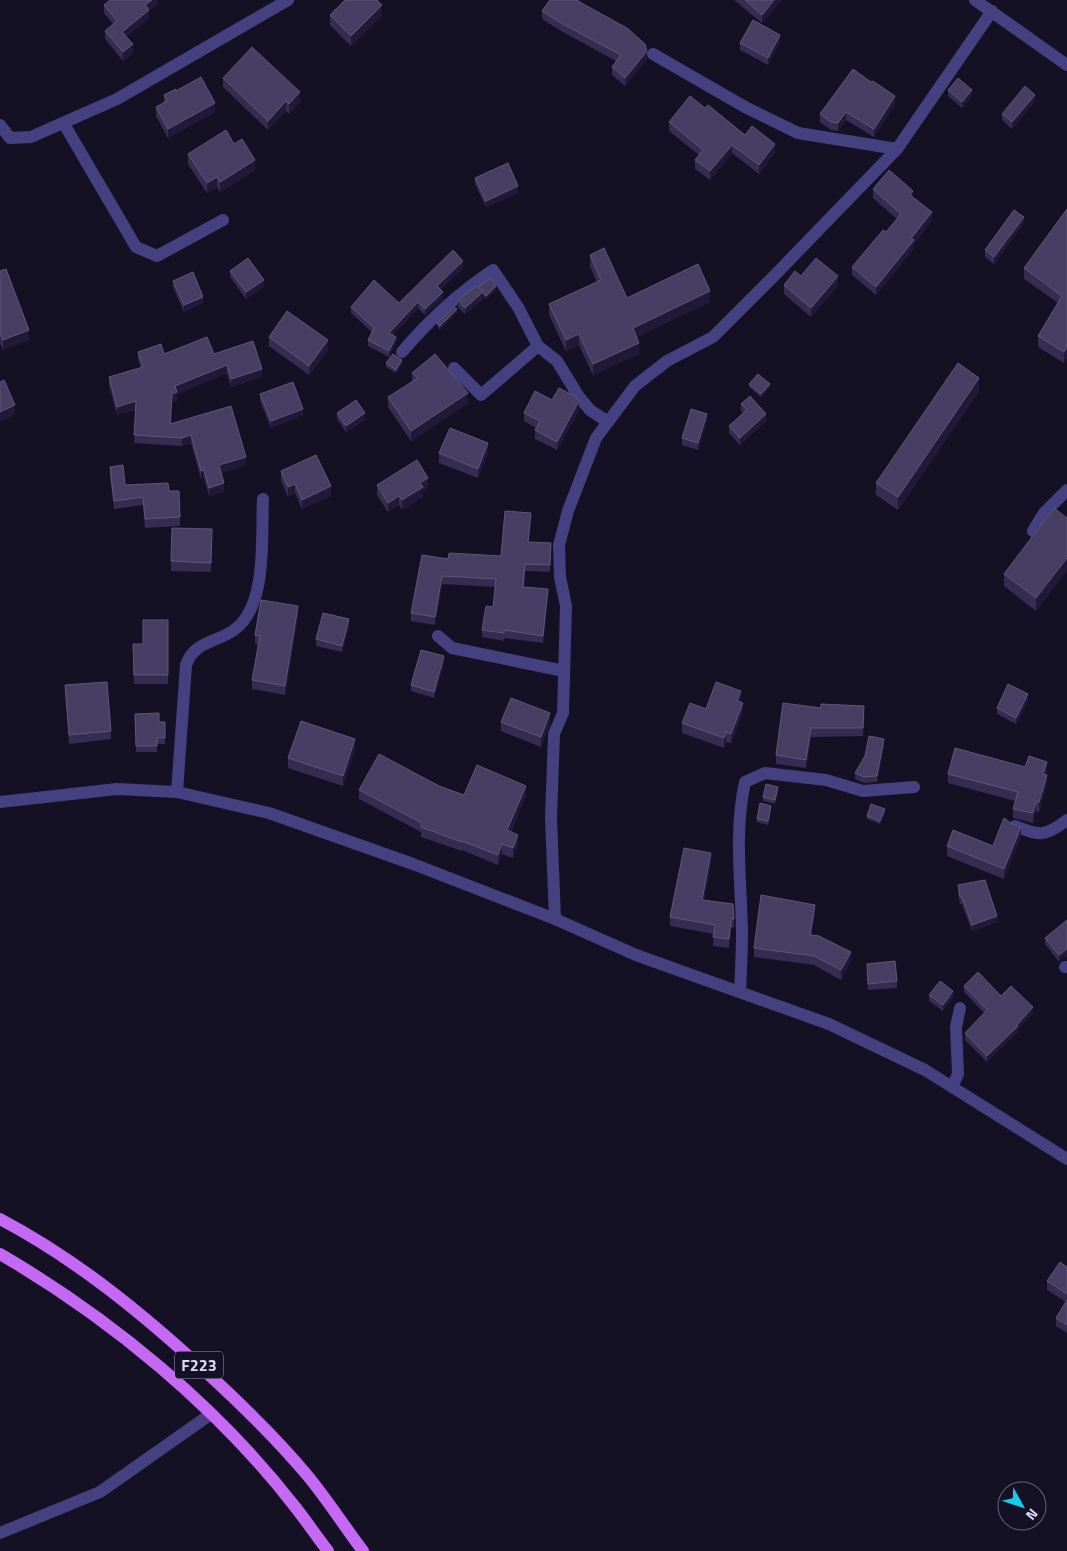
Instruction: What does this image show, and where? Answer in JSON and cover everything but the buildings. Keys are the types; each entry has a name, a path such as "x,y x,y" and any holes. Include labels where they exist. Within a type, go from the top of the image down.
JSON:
{"main road":[{"name":"F223","path":"0,1219 27,1233 121,1298 249,1411 307,1475 363,1551"},
{"name":"F223","path":"0,1254 92,1312 211,1414 257,1462 296,1508 328,1551"}],"street":[{"path":"0,125 10,138 31,137 64,124 117,99 288,0"},
{"path":"975,0 1067,65"},
{"path":"555,919 552,818 554,734 563,713 566,606 560,577 559,545 568,511 596,438 635,386 667,361 713,337 896,149 992,11"},
{"path":"653,54 745,107 798,133 896,149"},
{"path":"64,124 136,246 157,256 223,220"},
{"path":"402,352 421,329 471,285 494,270 518,307 538,346 557,361 578,397 590,410 608,422"},
{"path":"454,368 481,396 538,346"},
{"path":"1033,531 1044,513 1067,490"},
{"path":"176,792 186,665 196,649 233,631 241,624 251,610 260,578 262,499"},
{"path":"438,636 452,648 564,671"},
{"path":"740,992 742,932 740,805 745,782 765,773 826,780 863,790 914,787"},
{"path":"0,802 117,789 176,792 269,813 413,864 555,919 636,955 829,1024 925,1070 1067,1159"},
{"path":"1015,826 1035,834 1053,831 1067,820"},
{"path":"952,1087 958,1074 956,1027 960,1008"},
{"path":"0,1533 100,1492 211,1414"}]}
